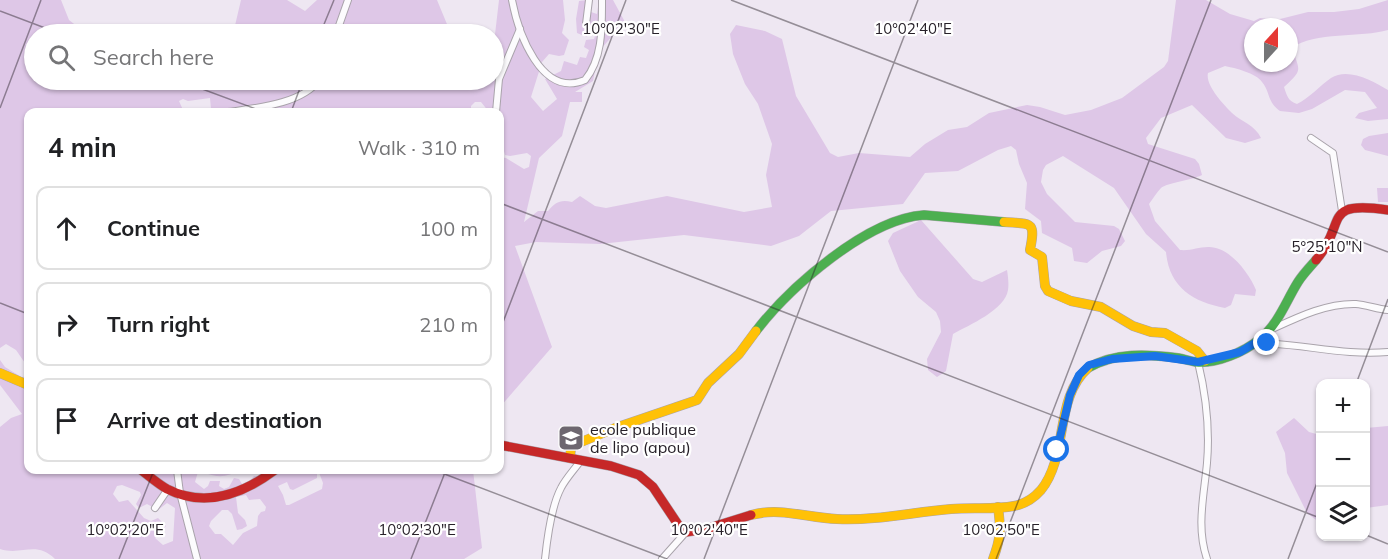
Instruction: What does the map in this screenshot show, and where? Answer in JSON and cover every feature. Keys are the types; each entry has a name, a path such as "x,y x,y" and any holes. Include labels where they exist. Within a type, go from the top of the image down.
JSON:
{"street":[{"path":"340,24 348,0"},
{"path":"512,0 520,29 542,71 562,83 578,83 585,80 596,62 602,28 602,0"},
{"path":"586,24 589,0"},
{"path":"504,67 520,29"},
{"path":"250,108 277,103 309,90"},
{"path":"496,108 498,90"},
{"path":"1311,138 1333,153 1342,211"},
{"path":"662,559 686,532 764,512 846,519 932,510 998,507 1028,501 1038,494 1047,482 1070,395 1079,375 1089,365 1112,359 1155,356 1201,361 1240,352 1267,332 1287,306 1299,281 1325,249 1337,217 1342,211 1358,208 1388,210"},
{"path":"570,459 571,448 574,445 615,428 697,400 708,382 746,347 767,317 826,261 872,233 911,216 969,218 1027,224 1034,231 1030,250 1042,257 1045,286 1048,291 1071,301 1101,307 1133,326 1151,332 1166,333 1197,351 1201,361 1207,418 1207,461 1200,519 1202,542 1207,559"},
{"path":"1267,332 1310,313 1326,309 1355,304 1388,310"},
{"path":"1255,343 1304,346 1349,353 1388,352"},
{"path":"0,373 24,383"},
{"path":"504,446 626,470 645,479 679,526 686,532"},
{"path":"545,559 547,540 561,486 582,460"},
{"path":"147,474 168,489 208,498 235,494 270,474"},
{"path":"178,474 180,493 197,559"},
{"path":"155,508 168,489"},
{"path":"993,559 1002,528 998,507"}],"shaded area":[{"path":"0,0 61,0 69,20 74,24 24,24 24,90 504,90 504,24 496,24 499,0 563,0 565,20 562,33 569,40 564,55 549,54 542,62 531,97 543,111 557,99 545,79 561,71 564,61 577,65 580,57 586,58 589,50 584,47 586,40 594,39 597,30 591,27 587,37 577,33 576,19 579,1 588,0 588,11 597,14 599,0 613,0 625,22 599,51 593,81 575,92 582,92 582,102 570,102 562,136 539,158 524,222 538,211 548,211 558,202 572,202 580,196 595,206 606,208 667,196 744,212 772,207 766,175 772,144 758,104 745,84 733,54 730,34 736,25 765,31 782,39 796,96 830,153 838,157 859,153 910,157 925,144 948,130 967,127 989,113 1027,105 1065,115 1091,110 1122,98 1164,67 1168,61 1176,0 1206,0 1230,14 1244,18 1244,71 1225,66 1208,73 1208,78 1220,100 1232,113 1252,127 1261,138 1245,143 1226,138 1192,105 1161,118 1146,138 1148,144 1195,159 1199,164 1202,175 1164,186 1149,204 1155,221 1180,250 1216,248 1231,256 1243,269 1256,290 1255,296 1235,294 1231,305 1225,308 1203,302 1185,291 1172,275 1166,252 1146,234 1114,188 1063,156 1046,165 1043,170 1041,182 1047,194 1075,222 1114,226 1119,229 1125,241 1121,246 1102,251 1087,263 1074,261 1072,248 1042,233 1041,221 1025,209 1027,183 1016,150 1011,146 998,150 958,171 925,173 903,204 831,211 799,236 771,246 684,235 600,244 536,242 515,246 552,347 504,402 504,158 524,169 529,167 531,156 527,153 505,155 504,108 486,108 481,102 475,102 471,108 211,108 210,98 188,101 183,99 179,101 182,108 24,108 24,362 16,350 6,344 0,348"},
{"path":"241,0 287,0 305,11 317,0 437,0 447,24 235,24"},
{"path":"1388,0 1388,30 1325,37 1298,45 1298,18 1284,18 1308,12 1359,9"},
{"path":"1247,72 1297,72 1284,87 1290,100 1297,104 1331,78 1345,74 1360,76 1388,90 1388,119 1368,121 1355,118 1359,113 1377,108 1365,92 1345,90 1312,109 1299,113 1280,111 1273,104 1265,85"},
{"path":"1388,133 1388,156 1365,150 1361,145 1363,139 1369,136"},
{"path":"1377,188 1388,188 1388,202 1378,202"},
{"path":"921,220 973,279 982,282 1007,270 1008,277 1008,290 1000,304 985,316 953,334 946,371 937,377 928,370 927,359 941,332 940,321 936,312 918,297 900,271 888,241 893,233"},
{"path":"0,360 5,367 23,378 24,376 24,474 197,474 195,482 204,489 210,481 220,481 219,486 224,489 229,487 234,478 239,479 242,484 247,484 254,476 261,474 317,474 317,478 293,490 287,482 278,486 286,505 289,505 322,489 323,483 320,474 473,474 482,548 464,559 55,559 41,550 8,551 0,549 0,427 11,418 22,414 0,385","holes":["122,485 140,492 141,495 136,504 139,508 147,504 158,510 167,503 175,508 173,541 163,545 155,538 166,526 158,518 151,521 144,518 128,500 119,502 113,494 117,486","246,495 249,500 260,499 266,507 265,511 258,516 257,526 243,533 233,545 221,534 215,534 209,526 222,510 228,510 232,514 237,530 247,526 238,513 236,497"]},
{"path":"1294,418 1309,432 1316,434 1316,520 1307,513 1287,473 1285,453 1276,432"},
{"path":"1388,426 1388,505 1370,507 1370,433 1370,428"},
{"path":"208,474 231,474 219,476"}],"traffic: fast":[{"path":"756,331 809,276 831,258 878,229 902,219 924,215 1004,222"},
{"path":"1088,368 1120,357 1143,355 1204,362 1238,353 1267,333 1304,273 1316,260"}],"traffic: slow":[{"path":"1004,222 1026,224 1032,228 1030,250 1042,257 1045,286 1048,291 1071,301 1101,307 1133,326 1151,332 1165,333 1197,351 1205,361"},
{"path":"570,458 571,448 574,445 615,428 697,400 708,383 739,354 756,331"},
{"path":"751,515 773,512 837,519 866,519 951,509 1006,507 1022,504 1038,493 1050,476 1070,395 1077,380 1088,368"},
{"path":"0,373 24,383"},
{"path":"993,559 1000,533 998,507"}],"traffic: jam":[{"path":"1316,260 1325,247 1338,217 1344,212 1353,208 1388,210"},
{"path":"504,446 611,466 639,475 653,487 679,526 686,532 706,529 751,515"},
{"path":"146,474 167,489 181,495 209,498 237,492 269,474"}],"place":[{"name":"ecole publique de lipo (apou)","path":"571,438"}],"route":[{"path":"1057,450 1070,395 1079,375 1089,365 1112,359 1155,356 1198,362 1240,352 1255,343 1267,343"}]}
